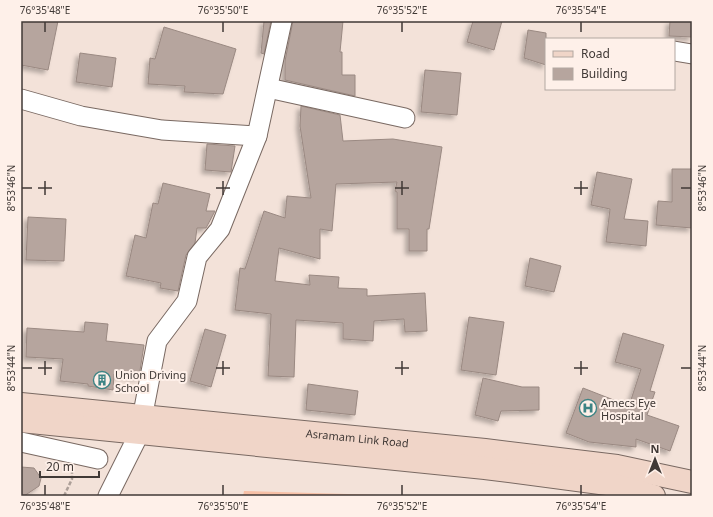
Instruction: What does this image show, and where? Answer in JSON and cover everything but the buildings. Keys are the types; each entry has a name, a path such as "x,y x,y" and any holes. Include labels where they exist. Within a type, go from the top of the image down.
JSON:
{"main road":[{"name":"Asramam Link Road","path":"21,404 141,425 615,485 654,496"},
{"name":"Asramam Link Road","path":"21,421 141,425 492,451 617,466 692,482"}],"street":[{"path":"108,496 141,425 157,341 187,302 197,257 220,229 257,136 282,21"},
{"path":"675,52 692,54"},
{"path":"268,88 405,118"},
{"path":"21,99 81,116 162,130 257,136"},
{"path":"21,442 98,459"}],"path":[{"path":"64,496 72,479 72,466"}],"shaded area":[{"path":"244,491 381,495 381,496 243,496"}],"place":[{"name":"Union Driving School","path":"102,380"},
{"name":"Amecs Eye Hospital","path":"588,408"}]}
